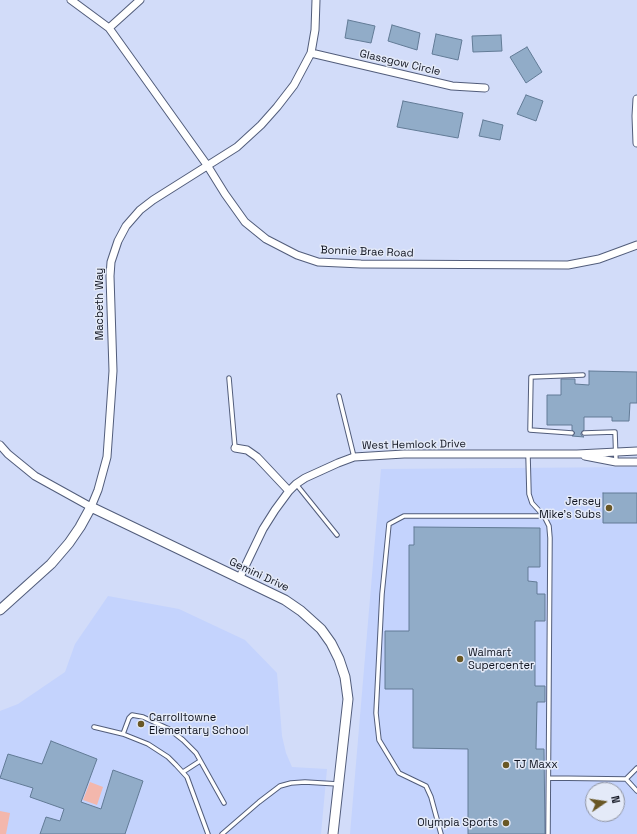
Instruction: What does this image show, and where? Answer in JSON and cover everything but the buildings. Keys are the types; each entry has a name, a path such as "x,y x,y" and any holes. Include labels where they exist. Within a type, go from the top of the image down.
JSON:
{"street":[{"name":"Bonnie Brae Road","path":"71,0 109,28 250,228 277,246 297,255 318,262 422,265 568,265 599,259 637,245"},
{"path":"109,28 140,0"},
{"name":"Macbeth Way","path":"0,610 51,564 69,542 80,528 98,490 107,457 113,372 110,276 111,262 126,226 140,210 153,200 237,147 261,126 294,85 311,53 315,30 316,0"},
{"name":"Glassgow Circle","path":"311,53 452,86 485,88"},
{"path":"637,99 637,143"},
{"name":"Gemini Drive","path":"0,445 8,454 35,476 91,507 284,600 302,611 321,629 334,648 345,677 348,699 333,834"},
{"path":"235,448 247,450 257,457 289,491"},
{"name":"West Hemlock Drive","path":"239,579 263,529 274,510 289,491 296,484 321,470 354,457 404,454 528,455 637,451"},
{"name":"West Hemlock Drive","path":"577,454 616,462 637,462"}],"lane":[{"path":"572,433 530,430 531,377 583,375"},
{"path":"229,378 235,448"},
{"path":"339,396 354,457"},
{"path":"584,433 615,432 616,462"},
{"path":"528,455 529,494 532,503 544,516 548,526 550,538 548,834"},
{"path":"296,484 337,534"},
{"path":"440,834 431,797 426,786 399,773 379,740 376,713 382,594 389,524 404,516 544,516"},
{"path":"123,734 129,718 132,715 143,717 169,729 196,753 224,803"},
{"path":"94,727 123,734 148,744 168,757 187,777 208,834"},
{"path":"183,772 200,761"},
{"path":"549,778 626,779 637,768"},
{"path":"626,779 637,791"},
{"path":"222,834 280,786 291,783 305,782 338,784"}],"shaded area":[{"path":"637,467 637,834 350,834 381,469"},
{"name":"Carrolltowne Elementary School","path":"108,596 179,609 245,640 277,673 282,736 286,753 292,767 327,769 321,834 0,834 0,711 18,704 65,672 75,644"},
{"path":"90,782 103,787 97,805 83,800"},
{"path":"0,811 10,813 6,834 0,834"}],"place":[{"name":"Jersey Mike's Subs","path":"609,508"},
{"name":"Walmart Supercenter","path":"460,659"},
{"name":"Carrolltowne Elementary School","path":"141,724"},
{"name":"TJ Maxx","path":"506,765"},
{"name":"Olympia Sports","path":"506,823"}]}
